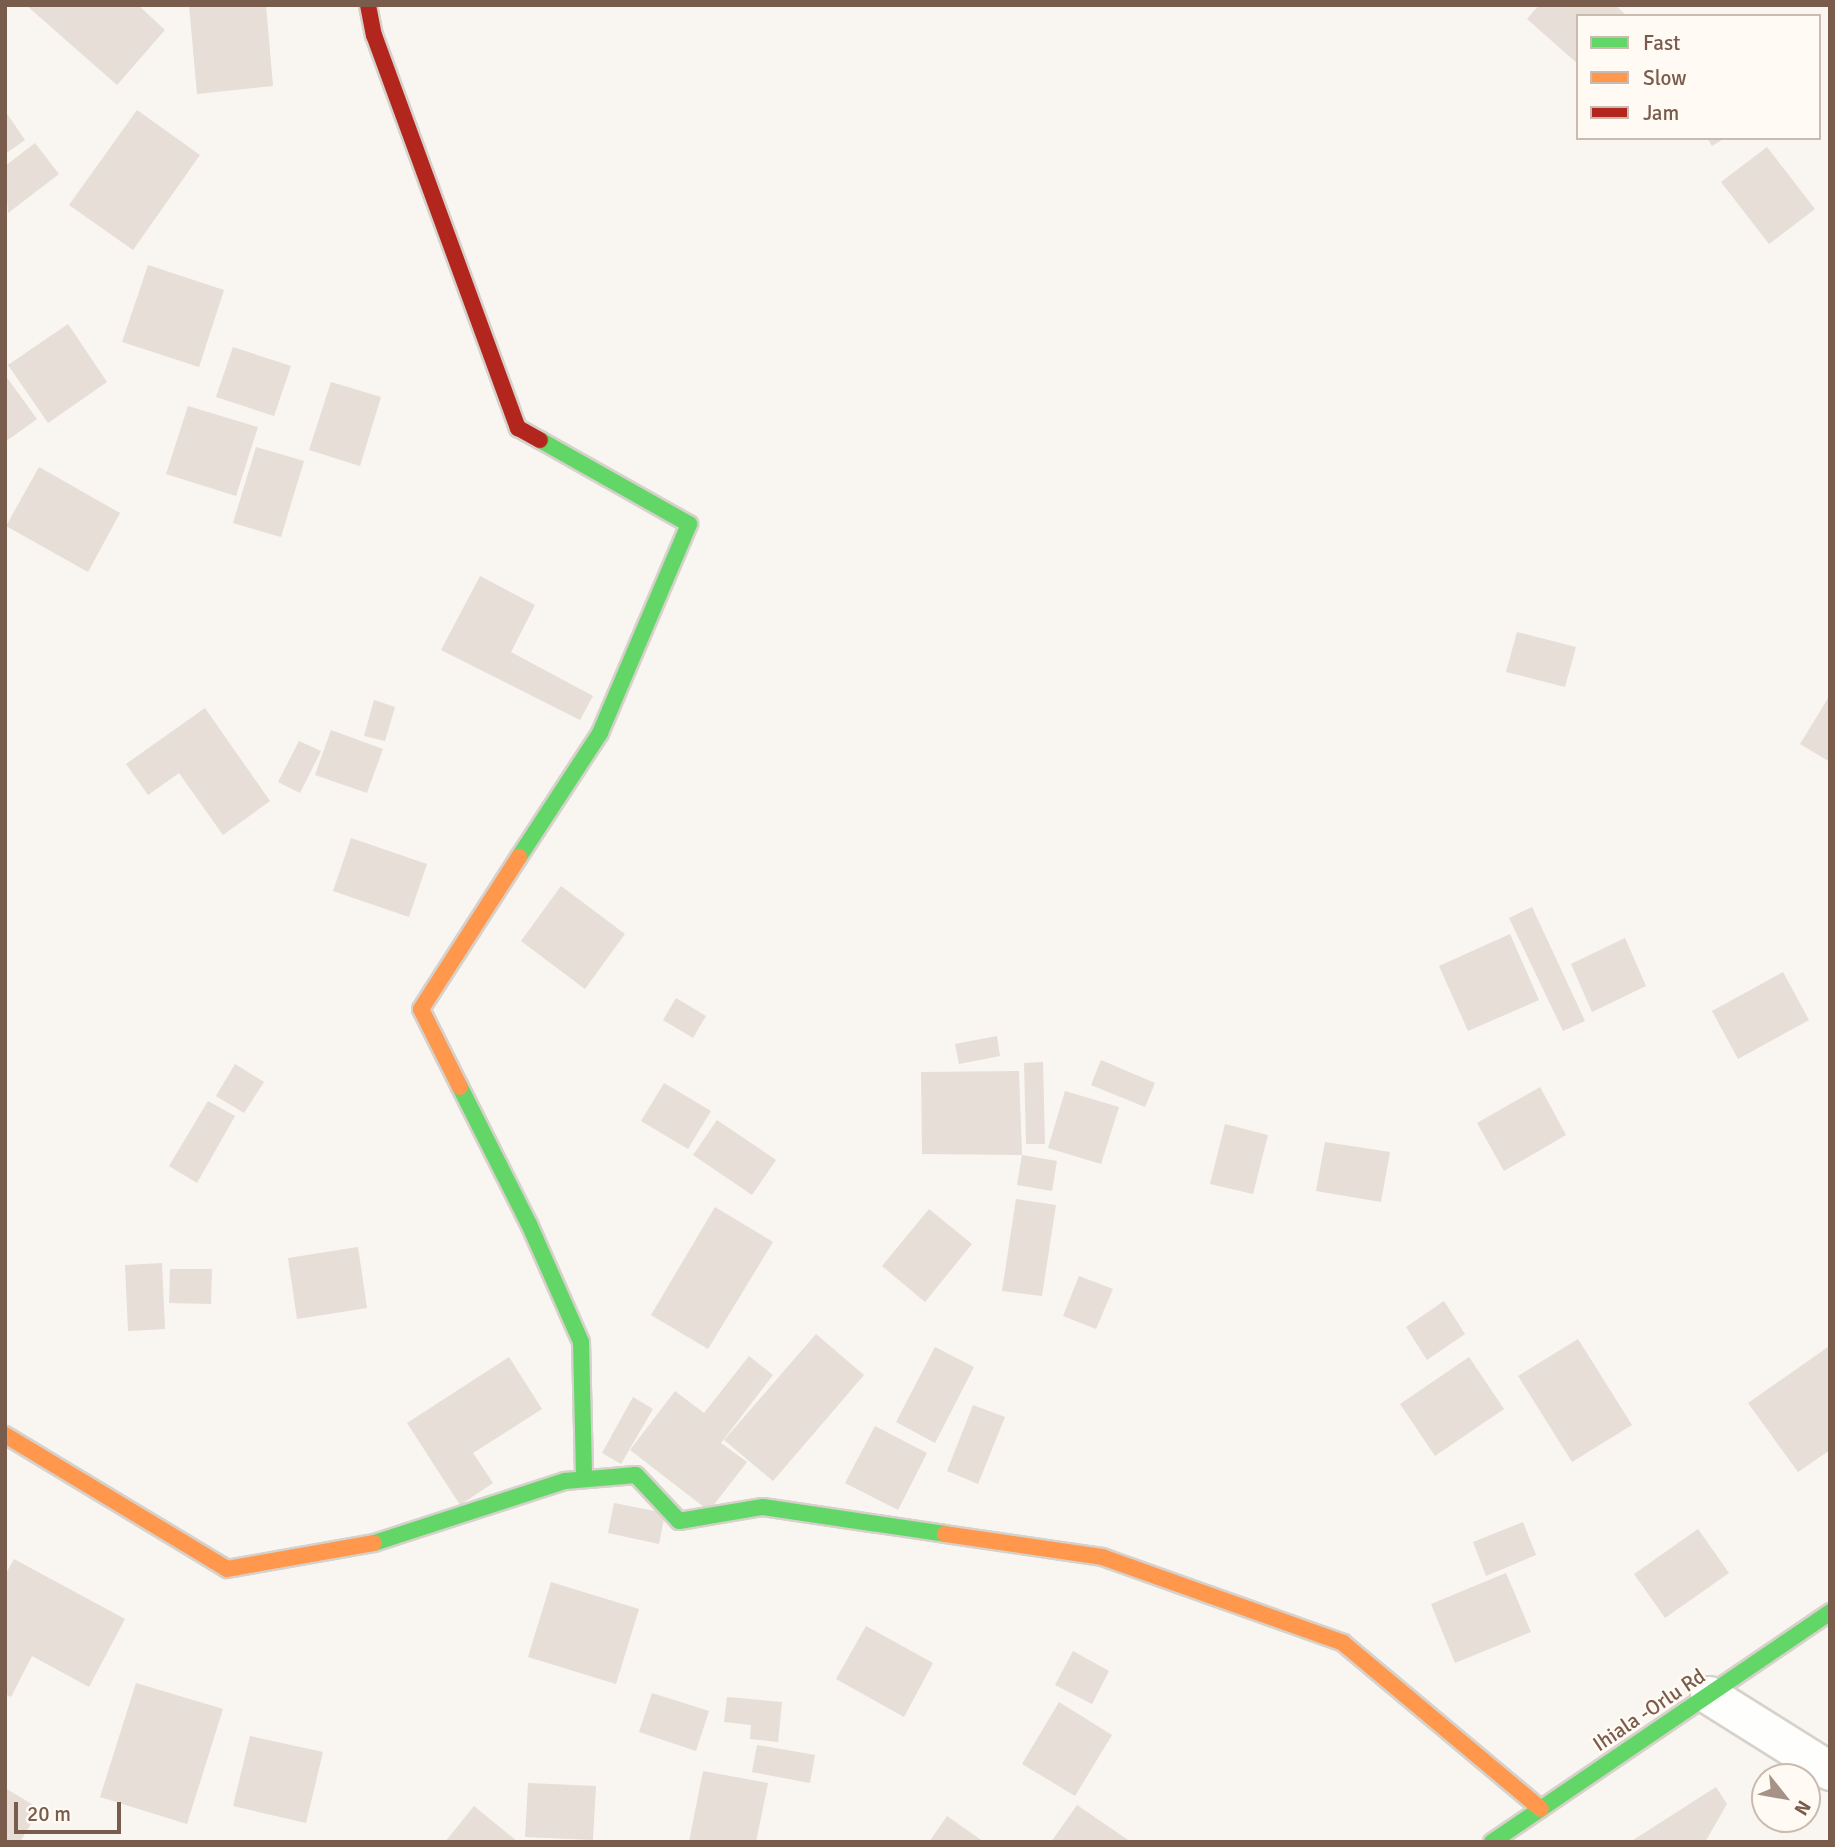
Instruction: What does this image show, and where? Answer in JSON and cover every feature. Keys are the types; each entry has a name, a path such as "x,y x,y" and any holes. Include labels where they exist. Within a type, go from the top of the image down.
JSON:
{"street":[{"path":"368,5 374,35 518,428 689,524 600,733 421,1009 529,1224 581,1342 584,1479"},
{"path":"5,1435 227,1569 393,1540 565,1481 636,1475 679,1521 763,1507 1102,1557 1343,1643 1541,1809"},
{"name":"Ihiala -Orlu Rd","path":"1492,1842 1830,1612"},
{"path":"1709,1695 1830,1771"}],"building":[{"path":"26,5 138,5 165,30 117,85"},
{"path":"189,5 266,5 273,86 197,94"},
{"path":"1539,5 1615,5 1625,14 1576,14 1576,62 1527,19"},
{"path":"137,110 200,155 133,250 69,205"},
{"path":"5,111 25,140 5,154"},
{"path":"1708,140 1722,140 1712,146"},
{"path":"35,143 59,174 8,213 5,166"},
{"path":"1767,147 1815,209 1769,244 1721,182"},
{"path":"148,265 224,290 199,367 122,342"},
{"path":"68,324 107,382 48,423 8,365"},
{"path":"233,347 291,366 274,416 216,397"},
{"path":"5,375 37,419 5,442"},
{"path":"331,382 381,397 360,466 309,450"},
{"path":"188,406 258,427 236,496 166,474"},
{"path":"256,447 304,461 281,537 233,523"},
{"path":"39,467 120,513 88,572 6,526"},
{"path":"480,576 535,605 511,652 593,696 580,720 441,650"},
{"path":"1517,632 1576,647 1565,687 1506,672"},
{"path":"1830,695 1830,762 1800,744"},
{"path":"374,700 395,707 385,741 364,736"},
{"path":"205,708 270,801 223,835 179,773 148,795 126,764"},
{"path":"331,730 383,749 367,793 315,775"},
{"path":"299,741 321,751 300,793 278,782"},
{"path":"351,838 427,864 409,917 333,891"},
{"path":"561,886 625,934 585,989 521,941"},
{"path":"1532,907 1585,1021 1563,1031 1509,918"},
{"path":"1510,934 1539,1000 1468,1031 1439,966"},
{"path":"1625,938 1646,986 1592,1012 1571,964"},
{"path":"1783,972 1809,1020 1738,1059 1712,1011"},
{"path":"676,998 706,1016 693,1038 663,1020"},
{"path":"997,1036 1000,1056 959,1064 955,1044"},
{"path":"1101,1060 1155,1083 1145,1107 1091,1085"},
{"path":"1043,1062 1045,1144 1026,1144 1024,1063"},
{"path":"235,1064 264,1082 244,1113 216,1096"},
{"path":"1019,1071 1022,1155 922,1154 921,1072"},
{"path":"664,1083 711,1111 688,1149 641,1121"},
{"path":"1540,1087 1566,1135 1504,1171 1477,1123"},
{"path":"1065,1091 1119,1107 1101,1164 1048,1148"},
{"path":"208,1101 235,1116 197,1183 169,1166"},
{"path":"717,1120 776,1160 752,1195 693,1155"},
{"path":"1225,1124 1268,1135 1253,1194 1210,1184"},
{"path":"1325,1142 1390,1152 1381,1202 1316,1191"},
{"path":"1022,1155 1057,1161 1052,1191 1017,1185"},
{"path":"1016,1199 1056,1205 1042,1296 1002,1291"},
{"path":"715,1207 773,1242 708,1349 651,1315"},
{"path":"929,1209 972,1244 925,1302 882,1266"},
{"path":"358,1247 367,1308 297,1319 288,1258"},
{"path":"162,1263 165,1329 128,1331 125,1265"},
{"path":"170,1269 212,1269 211,1304 169,1303"},
{"path":"1079,1276 1113,1289 1096,1329 1063,1316"},
{"path":"1444,1301 1465,1334 1427,1360 1406,1327"},
{"path":"816,1334 864,1375 773,1481 724,1440"},
{"path":"1578,1339 1632,1425 1572,1462 1518,1376"},
{"path":"935,1347 974,1367 935,1443 896,1422"},
{"path":"1828,1347 1830,1450 1798,1472 1748,1403"},
{"path":"749,1356 773,1375 721,1443 747,1462 709,1511 630,1450 675,1391 704,1413"},
{"path":"509,1357 542,1409 473,1453 493,1483 460,1505 407,1423"},
{"path":"1469,1357 1504,1409 1435,1456 1400,1404"},
{"path":"633,1397 653,1409 621,1464 602,1453"},
{"path":"973,1405 1005,1417 978,1484 947,1471"},
{"path":"875,1426 927,1453 898,1510 845,1483"},
{"path":"614,1503 665,1513 659,1544 608,1533"},
{"path":"1523,1522 1536,1555 1486,1576 1473,1542"},
{"path":"1698,1529 1729,1573 1665,1618 1634,1574"},
{"path":"14,1559 125,1619 89,1687 32,1656 11,1697 5,1694 5,1575"},
{"path":"1506,1573 1531,1632 1455,1663 1431,1604"},
{"path":"551,1582 639,1609 616,1684 528,1657"},
{"path":"866,1626 933,1663 904,1717 836,1679"},
{"path":"1073,1651 1109,1671 1092,1704 1055,1685"},
{"path":"136,1683 223,1709 187,1824 100,1797"},
{"path":"652,1693 709,1711 696,1751 639,1732"},
{"path":"727,1697 782,1702 778,1742 750,1739 751,1725 724,1722"},
{"path":"1059,1702 1112,1735 1075,1796 1022,1764"},
{"path":"250,1736 323,1752 306,1823 233,1806"},
{"path":"757,1745 815,1755 810,1783 752,1772"},
{"path":"703,1771 768,1783 756,1842 689,1842"},
{"path":"528,1783 596,1786 593,1840 525,1837"},
{"path":"1716,1787 1727,1804 1705,1842 1630,1842"},
{"path":"5,1788 40,1809 20,1842 5,1842"},
{"path":"1077,1805 1131,1842 1051,1842"},
{"path":"474,1806 518,1842 445,1842"},
{"path":"947,1816 984,1842 929,1842"}],"traffic: fast":[{"path":"519,857 600,733 689,524 540,440"},
{"path":"460,1087 529,1224 581,1342 584,1479"},
{"path":"374,1543 565,1481 636,1475 679,1521 763,1507 945,1534"},
{"path":"1492,1842 1830,1612"}],"traffic: slow":[{"path":"460,1087 421,1009 519,857"},
{"path":"5,1435 227,1569 374,1543"},
{"path":"945,1534 1102,1557 1343,1643 1541,1809"}],"traffic: jam":[{"path":"368,5 374,35 518,428 540,440"}]}
